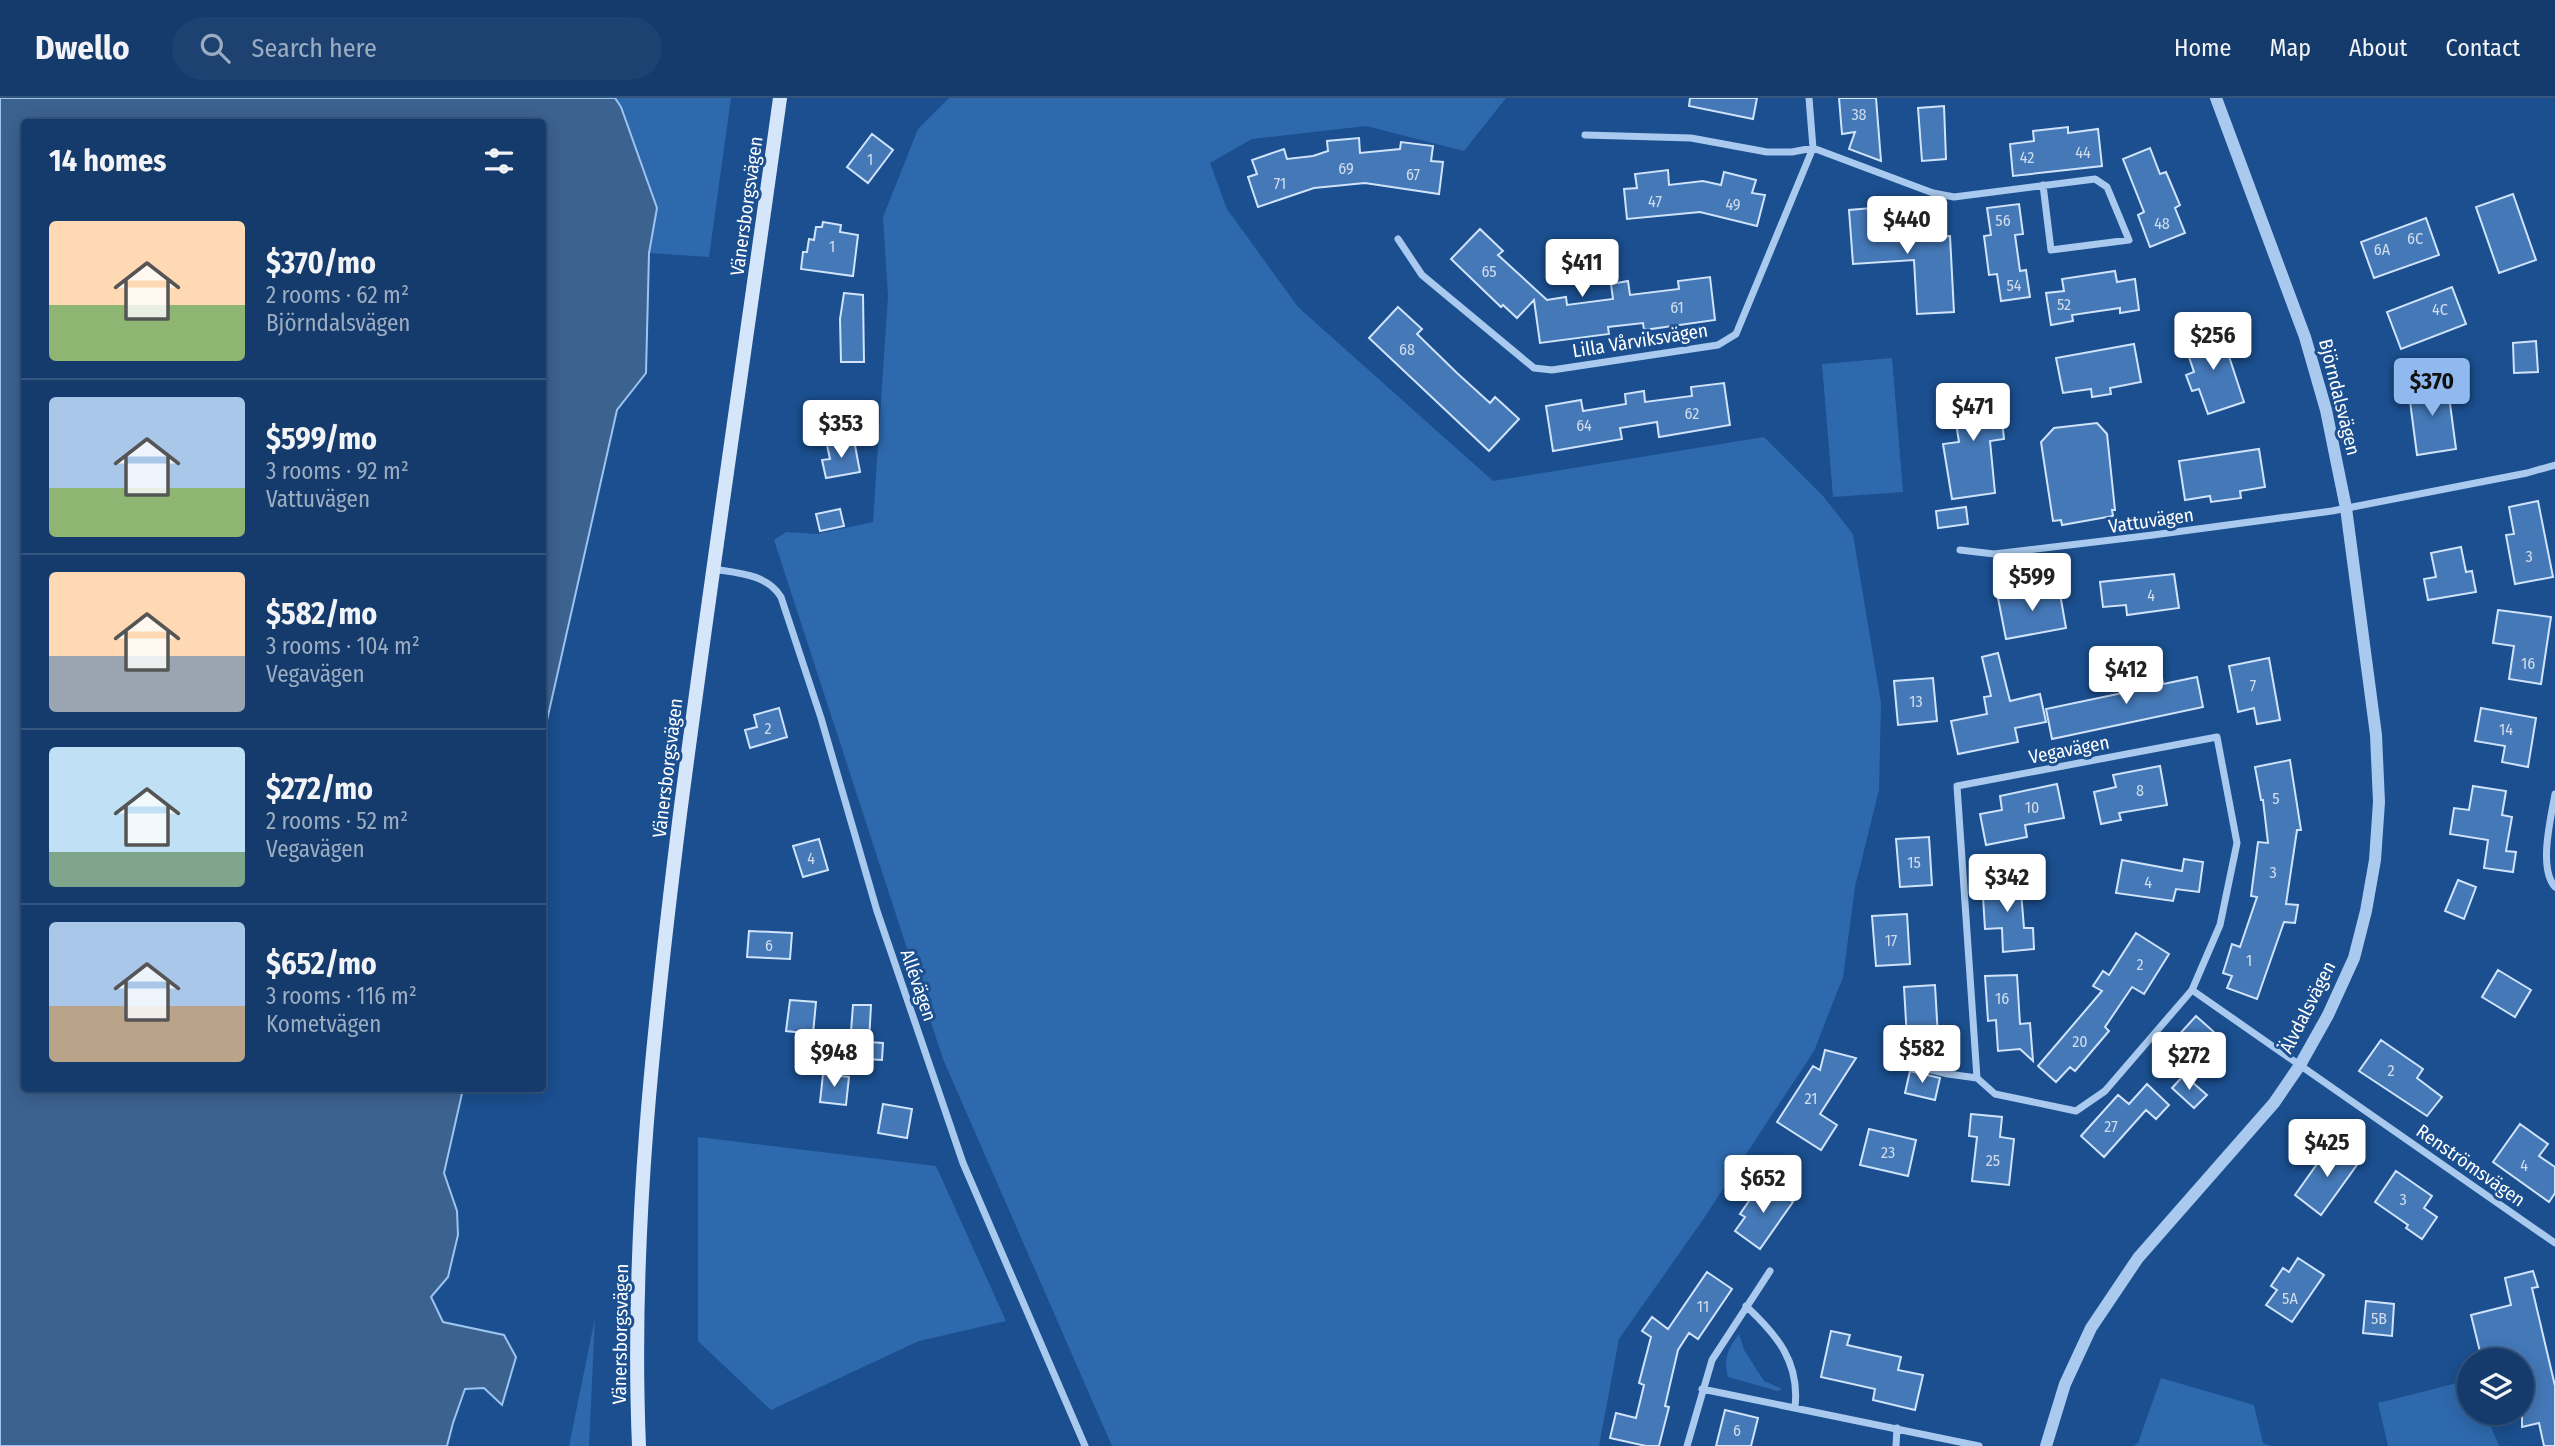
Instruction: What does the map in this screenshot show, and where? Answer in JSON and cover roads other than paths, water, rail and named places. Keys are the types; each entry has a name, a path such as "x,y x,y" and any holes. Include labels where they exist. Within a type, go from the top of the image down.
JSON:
{"main road":[{"name":"Vänersborgsvägen","path":"639,1446 638,1307 648,1098 667,918 712,569 732,450 780,98"}],"street":[{"name":"Lilla Vårviksvägen","path":"1398,239 1422,275 1534,368 1552,370 1718,345 1736,334 1813,148 1809,98"},
{"name":"Björndalsvägen","path":"2216,98 2308,346 2326,410 2346,508"},
{"path":"1584,135 1691,138 1767,152 1792,152 1813,148 1933,193 1954,197 2043,185 2095,179 2107,187 2129,240 2051,250 2043,185"},
{"path":"2346,508 2527,473 2555,465"},
{"name":"Vattuvägen","path":"1961,550 1994,554 2047,550 2346,508"},
{"name":"Älvdalsvägen","path":"2046,1446 2065,1384 2091,1328 2138,1258 2274,1103 2300,1065 2328,1015 2354,958 2375,860 2379,802 2376,735 2346,508"},
{"name":"Allévägen","path":"712,569 765,580 774,585 781,597 821,719 877,911 963,1163 1085,1446"},
{"name":"Vegavägen","path":"1895,1061 1977,1078 1995,1094 2076,1111 2105,1091 2192,990 2220,925 2237,843 2217,737 1957,786 1977,1078"},
{"path":"2555,794 2547,868 2551,884 2555,887"},
{"path":"2192,990 2300,1065"},
{"name":"Renströmsvägen","path":"2300,1065 2555,1243"},
{"path":"1687,1446 1712,1360 1770,1271"},
{"path":"1746,1306 1770,1328 1790,1360 1797,1389 1795,1407"},
{"path":"1702,1389 1979,1446"},
{"path":"1896,1446 1897,1428"}]}
